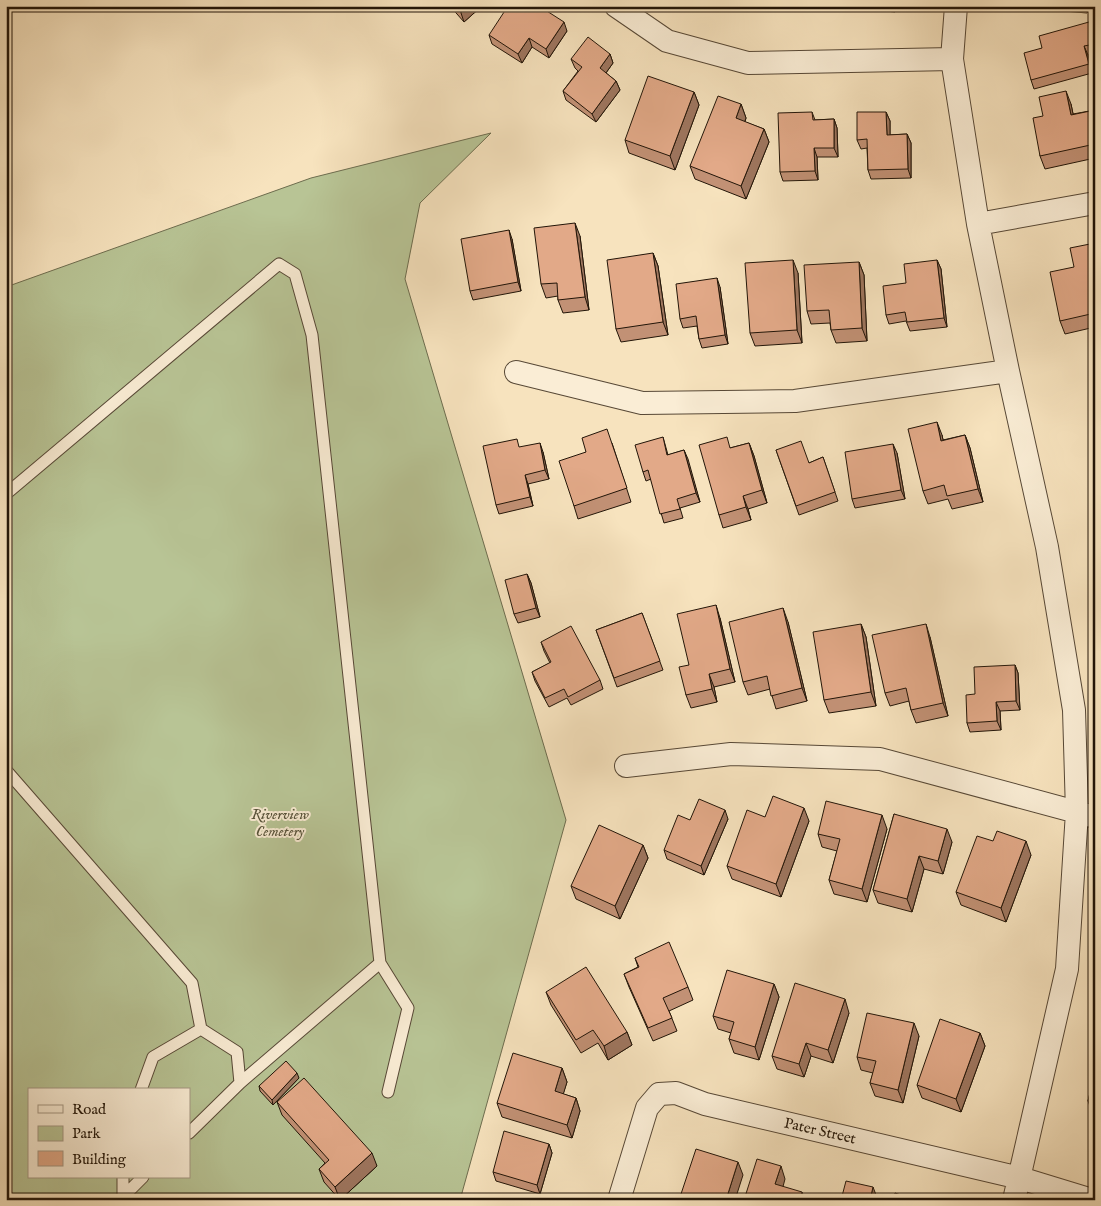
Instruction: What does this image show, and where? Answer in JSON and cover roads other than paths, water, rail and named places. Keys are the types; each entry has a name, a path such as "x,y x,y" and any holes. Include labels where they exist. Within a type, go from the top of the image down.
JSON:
{"street":[{"path":"616,6 667,41 748,63 952,60"},
{"path":"956,6 952,60 978,224 1047,547 1074,710 1086,814 1067,969 1014,1200"},
{"path":"978,224 1095,203"},
{"path":"516,372 642,403 795,401 1008,371"},
{"path":"626,766 731,754 880,759 1086,814"},
{"name":"Pater Street","path":"619,1200 647,1108 659,1094 676,1093 705,1104 1020,1178 1092,1200"}],"lane":[{"path":"6,494 278,264 295,274 312,335 380,963 408,1008 388,1092"},
{"path":"6,770 192,983 201,1029 237,1052 240,1083"},
{"path":"190,1132 240,1083 380,963"},
{"path":"141,1088 154,1057 201,1029"},
{"path":"123,1178 123,1198"},
{"path":"123,1198 142,1178"}],"park label":[{"name":"Riverview Cemetery","path":"280,822"}]}
